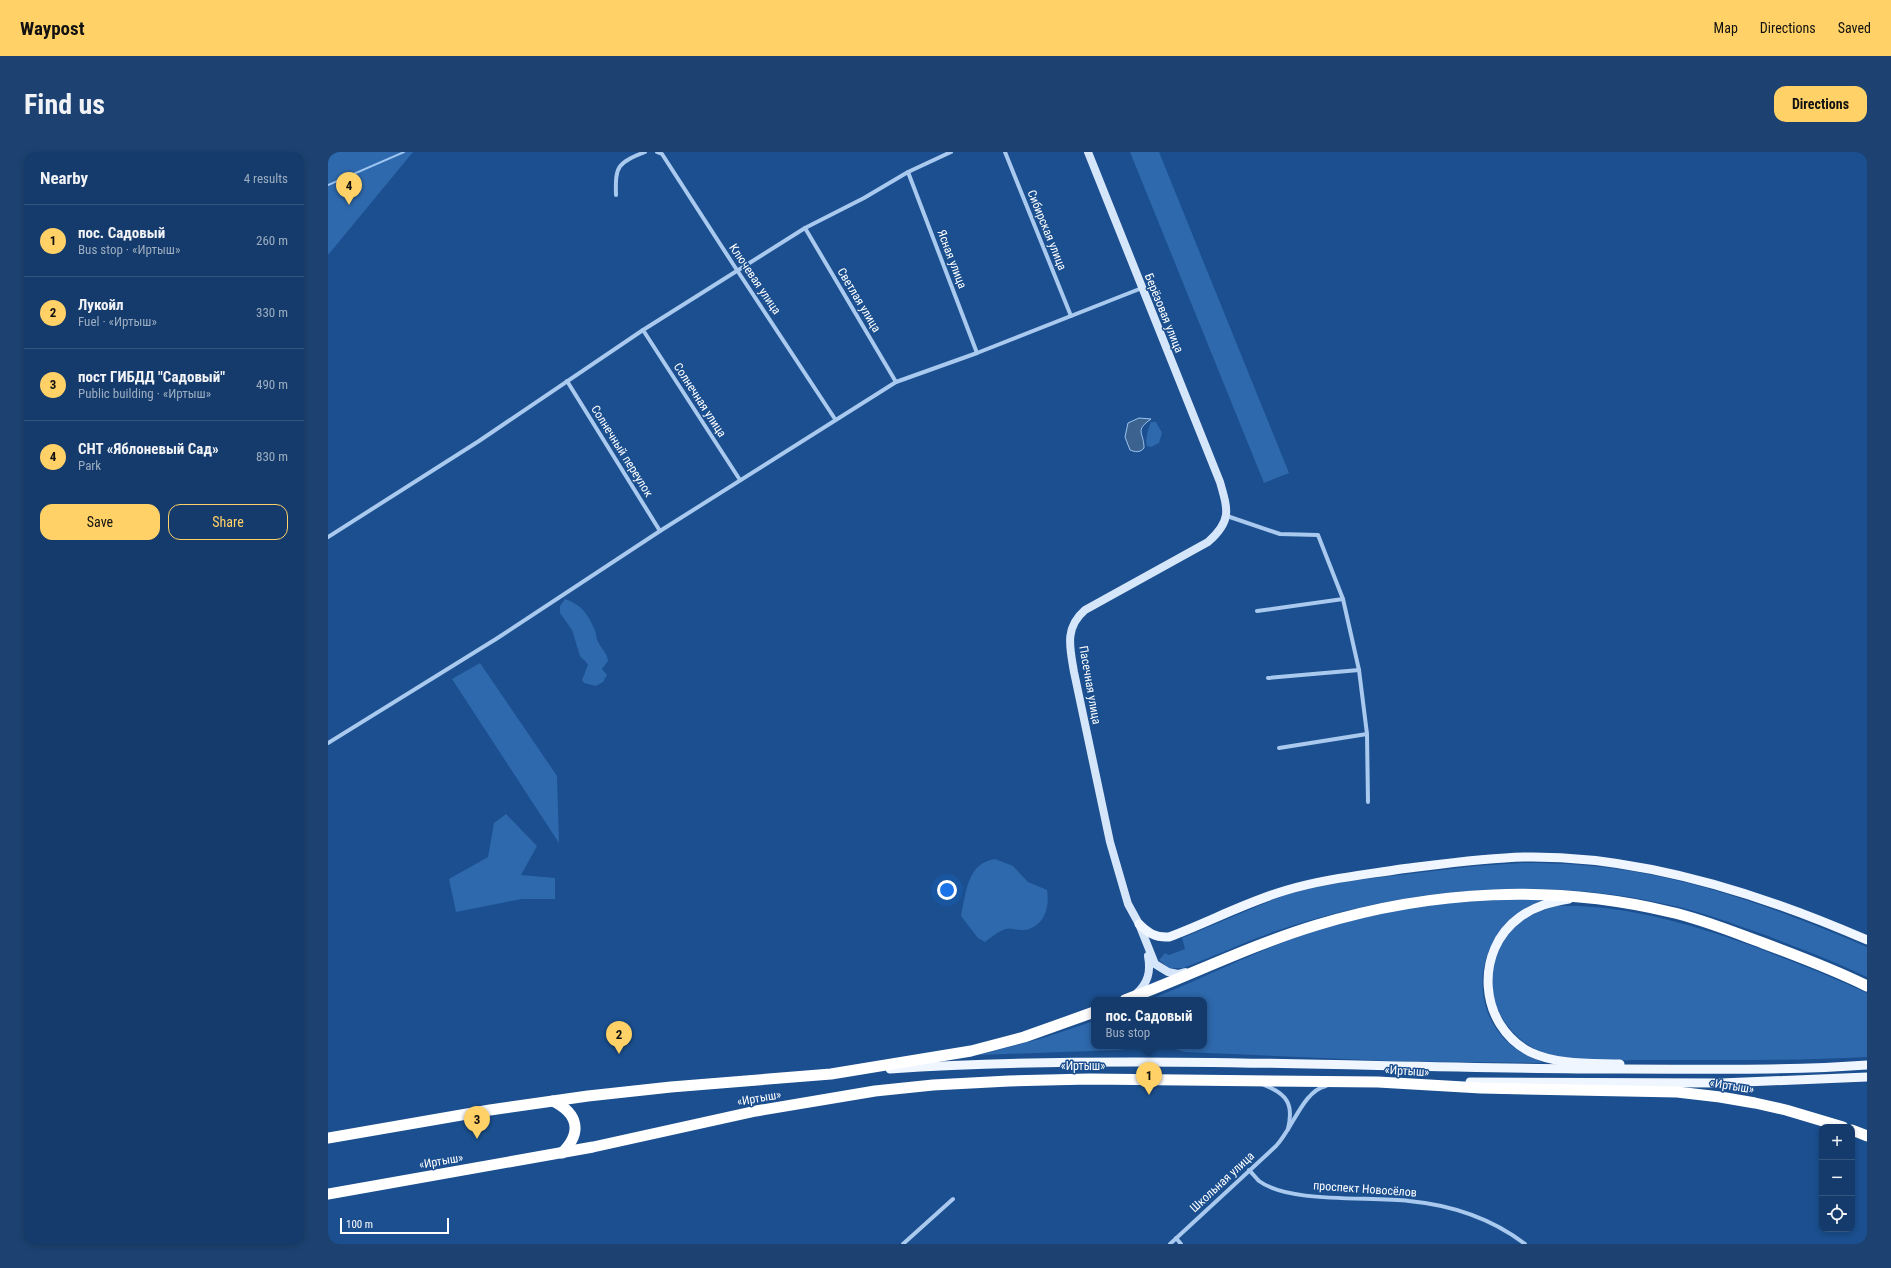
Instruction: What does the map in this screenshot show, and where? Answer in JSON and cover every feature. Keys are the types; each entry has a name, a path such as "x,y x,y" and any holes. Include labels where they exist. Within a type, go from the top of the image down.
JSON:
{"highway":[{"path":"1132,997 1267,941 1343,917 1399,904 1501,894 1586,897 1672,912 1784,950 1829,968 1867,986"},
{"name":"«Иртыш»","path":"328,1138 553,1101 671,1087 831,1074 971,1051 1024,1037 1091,1013"},
{"name":"«Иртыш»","path":"328,1194 562,1153 756,1111 875,1091 933,1084 1089,1079 1378,1082 1481,1088 1677,1092 1755,1103 1786,1110 1834,1124"},
{"path":"553,1101 565,1107 571,1114 575,1129 574,1138 570,1145 562,1153"},
{"path":"1855,1131 1867,1136"}],"main road":[{"name":"Берёзовая улица","path":"1088,152 1220,482 1227,508 1227,516"},
{"name":"Пасечная улица","path":"1146,945 1128,904 1110,842 1074,672 1070,648 1071,631 1073,623 1085,610 1208,542 1224,526 1227,516"},
{"path":"1138,924 1148,933 1155,936 1169,937 1265,897 1307,884 1444,863 1525,857 1597,861 1646,869 1695,880 1778,905 1867,940"},
{"path":"1586,897 1557,901 1528,911 1511,924 1498,941 1490,962 1488,974 1490,1000 1497,1020 1517,1043 1541,1056 1564,1061 1799,1068"},
{"path":"1146,945 1158,967 1168,972 1178,974 1242,948 1267,941"},
{"path":"1130,997 1144,986 1148,978 1150,966 1146,945"},
{"path":"831,1074 947,1065 1090,1061 1720,1070 1867,1065"},
{"path":"1378,1082 1713,1083 1798,1081 1867,1077"}],"street":[{"path":"616,195 615,174 617,168 630,158 645,152"},
{"name":"Ключевая улица","path":"657,152 662,154 836,419"},
{"path":"328,537 479,442 643,330 805,228 864,198 908,172 951,152"},
{"name":"Сибирская улица","path":"1005,152 1071,316"},
{"name":"Ясная улица","path":"908,172 977,353"},
{"name":"Светлая улица","path":"805,228 896,382"},
{"path":"328,743 496,639 660,531 896,382 977,353 1142,288"},
{"name":"Солнечная улица","path":"643,330 740,480"},
{"name":"Солнечный переулок","path":"567,381 660,531"},
{"path":"1227,516 1280,534 1318,535 1343,599 1359,670 1367,734 1368,802"},
{"path":"1257,611 1343,599"},
{"path":"1268,678 1359,670"},
{"path":"1279,748 1367,734"},
{"path":"1255,1081 1275,1089 1288,1101 1291,1110 1291,1117 1287,1134"},
{"name":"Школьная улица","path":"1170,1244 1287,1134 1303,1104 1315,1090 1345,1082"},
{"name":"проспект Новосёлов","path":"1249,1170 1259,1181 1272,1188 1288,1192 1317,1196 1382,1198 1410,1201 1459,1210 1498,1226 1525,1244"},
{"path":"903,1244 953,1199"},
{"path":"1176,1238 1181,1244"}],"shaded area":[{"path":"328,152 413,152 328,255"},
{"path":"1130,152 1159,152 1289,473 1264,483"},
{"path":"1139,418 1151,419 1141,429 1144,448 1141,451 1136,452 1130,450 1125,437 1128,423"},
{"path":"1151,422 1156,422 1162,433 1159,443 1151,447 1147,446 1146,440"},
{"path":"565,599 576,604 586,614 595,630 598,642 607,655 608,661 602,669 607,675 603,682 596,686 584,683 582,680 588,665 580,656 572,630 560,613 560,606"},
{"path":"480,663 557,776 559,843 452,679"},
{"path":"506,814 537,846 521,875 555,878 555,899 522,899 456,912 449,879 488,857 494,823"},
{"path":"995,859 1013,866 1028,882 1047,890 1048,897 1044,916 1036,925 1024,930 1010,928 1003,930 985,942 978,938 961,916 969,880 973,873 979,866"},
{"path":"1549,863 1604,867 1662,877 1722,892 1810,923 1867,947 1867,977 1829,960 1718,918 1670,905 1621,896 1572,890 1473,890 1375,904 1326,916 1279,930 1183,968 1169,968 1159,960 1165,953 1169,955 1185,949 1182,938 1287,894 1357,880 1476,866"},
{"path":"1540,899 1540,901 1515,916 1497,935 1486,958 1482,983 1486,1007 1497,1030 1516,1049 1542,1062 1541,1063 1391,1061 1185,1052 1176,1049 1207,1049 1207,997 1155,997 1276,945 1319,930 1393,911 1438,904"},
{"path":"1556,906 1583,906 1609,909 1661,918 1687,925 1763,950 1867,993 1867,1057 1785,1060 1608,1060 1578,1059 1542,1052 1520,1039 1502,1018 1493,994 1491,981 1497,955 1508,935 1515,927 1532,915"},
{"path":"1091,1022 1091,1049 1125,1049 979,1055 1043,1038"}],"waterway":[{"path":"328,185 404,152"}],"place":[{"name":"СНТ «Яблоневый Сад»","path":"349,205"},
{"name":"Лукойл","path":"619,1054"},
{"name":"пос. Садовый","path":"1149,1095"},
{"name":"пост ГИБДД \"Садовый\"","path":"477,1139"}]}
